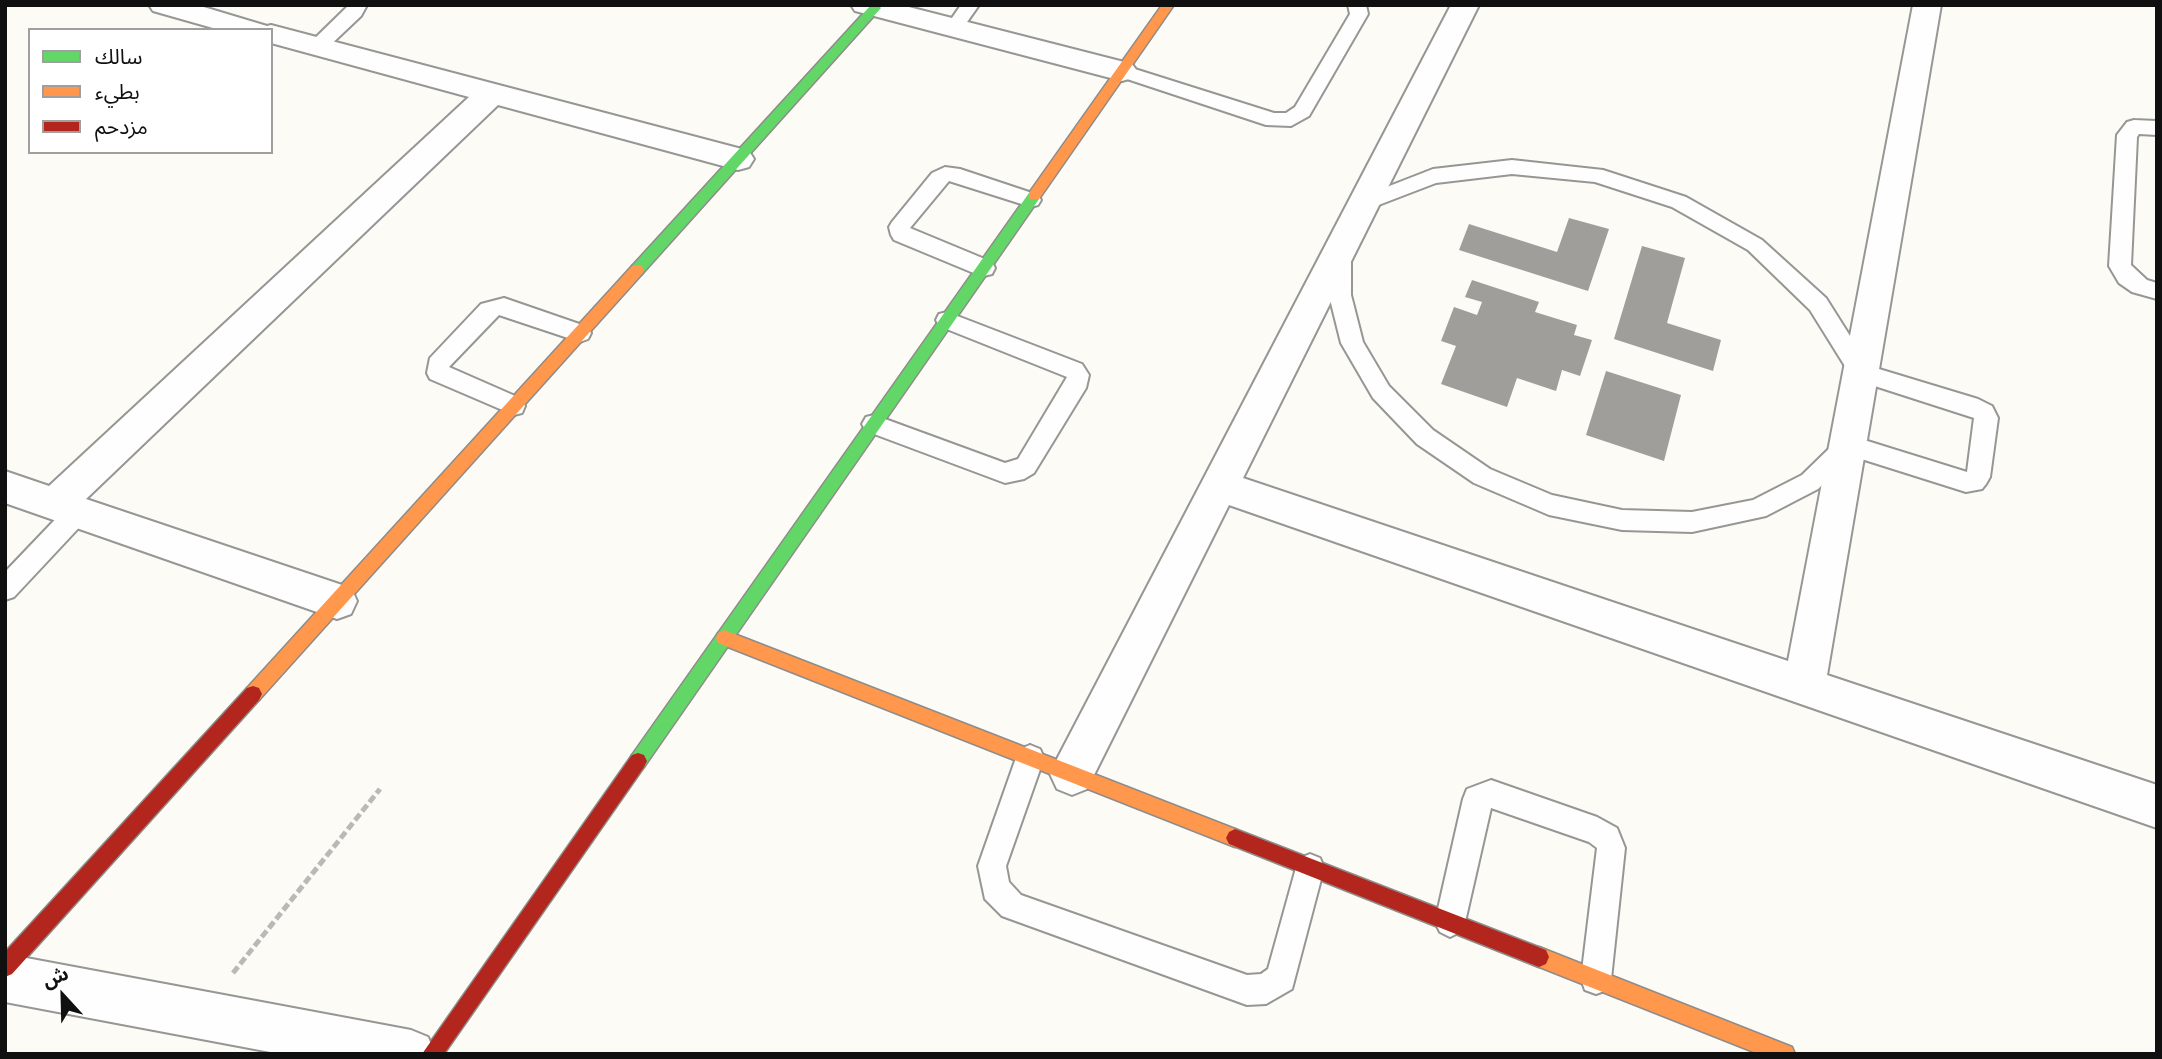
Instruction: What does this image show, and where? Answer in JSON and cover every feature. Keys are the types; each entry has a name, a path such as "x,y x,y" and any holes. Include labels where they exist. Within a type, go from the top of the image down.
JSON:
{"street":[{"path":"432,1054 1168,5"},
{"path":"1072,774 1465,5"},
{"path":"1804,686 1927,5"},
{"path":"5,967 738,159 870,6 962,17 1122,71"},
{"path":"180,7 248,28"},
{"path":"273,35 738,159"},
{"path":"67,508 492,93"},
{"path":"1219,486 2157,807"},
{"path":"5,487 337,601"},
{"path":"724,638 1785,1054"},
{"path":"5,978 411,1054"}],"lane":[{"path":"317,47 355,12 358,5"},
{"path":"1122,71 1273,120 1290,119 1302,111 1359,14 1357,5"},
{"path":"2157,128 2134,127 2127,135 2120,267 2127,277 2140,286 2157,291"},
{"path":"1340,249 1340,295 1352,343 1381,392 1425,437 1482,476 1549,505 1622,520 1692,522 1757,509 1810,482 1848,445 1966,482 1974,482 1978,477 1986,418 1978,408 1861,373 1818,304 1755,245 1679,202 1596,175 1512,167 1433,176 1363,204"},
{"path":"984,268 901,234 899,227 939,178 946,174 1031,200"},
{"path":"514,406 438,373 438,365 489,310 496,307 504,306 580,333"},
{"path":"874,424 1005,473 1017,472 1026,466 1078,382 1078,376 1074,370 947,320"},
{"path":"5,589 67,508"},
{"path":"1030,758 992,866 995,889 1012,906 1247,990 1266,989 1281,978 1310,868"},
{"path":"1450,922 1477,799 1483,795 1491,794 1597,831 1607,838 1611,848 1595,979"}],"path":[{"path":"200,1015 380,789"}],"building":[{"path":"1569,218 1609,229 1588,291 1459,250 1469,224 1557,252"},
{"path":"1642,246 1685,258 1667,323 1721,340 1713,371 1614,339"},
{"path":"1472,280 1539,302 1535,312 1577,325 1574,335 1592,340 1580,376 1562,370 1556,391 1517,378 1507,407 1441,384 1456,346 1441,341 1454,307 1477,315 1482,302 1465,297"},
{"path":"1606,371 1681,395 1664,461 1586,435"}],"traffic: fast":[{"path":"637,270 875,8"},
{"path":"638,761 1034,196"}],"traffic: slow":[{"path":"1034,196 1168,5"},
{"path":"253,694 637,270"},
{"path":"724,638 1235,838"},
{"path":"1539,957 1785,1054"}],"traffic: jam":[{"path":"5,967 253,694"},
{"path":"432,1054 638,761"},
{"path":"1235,838 1539,957"}]}
